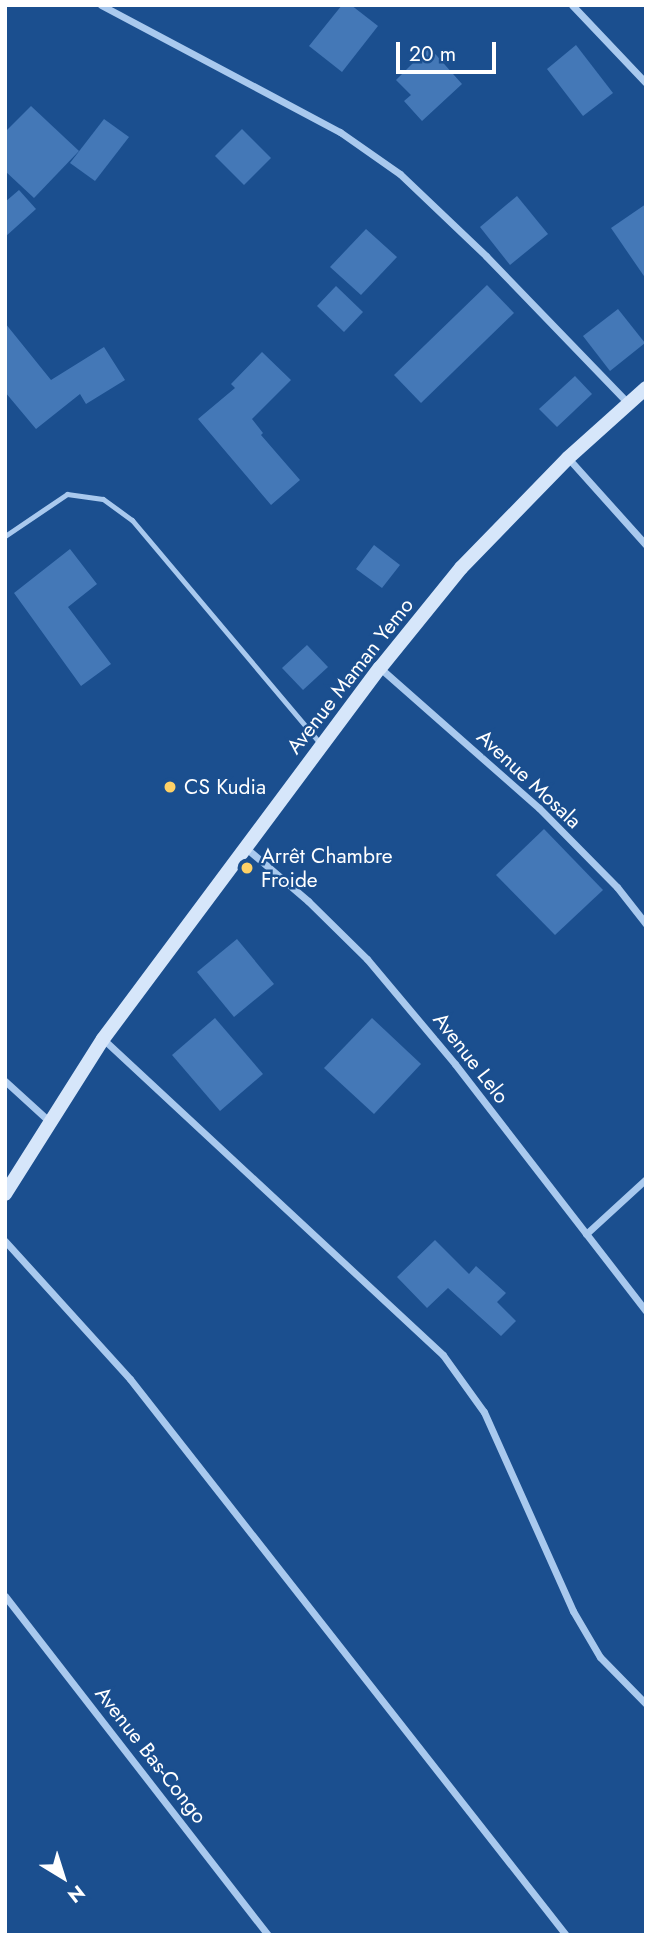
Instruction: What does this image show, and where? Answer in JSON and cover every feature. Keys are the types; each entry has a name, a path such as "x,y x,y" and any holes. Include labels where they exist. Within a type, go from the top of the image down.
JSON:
{"street":[{"path":"101,5 340,132 400,174 486,256 628,402"},
{"path":"572,5 646,83"},
{"name":"Avenue Maman Yemo","path":"5,1194 103,1039 380,668 460,568 568,458 646,388"},
{"path":"568,458 646,545"},
{"name":"Avenue Mosala","path":"380,668 539,808 617,887 646,924"},
{"name":"Avenue Lelo","path":"246,847 308,901 367,959 455,1064 646,1311"},
{"path":"103,1039 443,1355 485,1412 573,1611 600,1657 646,1704"},
{"path":"5,1081 50,1122"},
{"path":"586,1234 646,1179"},
{"path":"5,1241 130,1379 566,1935"},
{"name":"Avenue Bas-Congo","path":"5,1597 268,1935"}],"lane":[{"path":"5,536 67,494 103,499 132,520 322,746"}],"building":[{"path":"342,5 351,5 378,26 342,72 309,46"},
{"path":"576,45 613,93 583,116 547,69"},
{"path":"429,47 462,84 422,121 404,101 411,95 396,80"},
{"path":"31,106 79,151 34,198 5,171 5,132"},
{"path":"104,119 129,137 95,181 70,163"},
{"path":"242,129 271,158 244,185 215,156"},
{"path":"19,190 36,209 5,237 5,202"},
{"path":"517,196 548,234 510,265 480,227"},
{"path":"646,204 646,279 611,228"},
{"path":"366,229 397,257 361,295 330,267"},
{"path":"487,285 514,313 421,403 394,375"},
{"path":"336,286 363,312 344,332 317,306"},
{"path":"618,309 645,343 610,371 583,336"},
{"path":"5,323 51,380 104,347 125,380 86,404 80,394 36,429 5,392"},
{"path":"262,352 291,380 252,419 263,433 261,435 300,480 271,505 198,419 235,388 231,384"},
{"path":"575,376 592,394 557,427 539,409"},
{"path":"374,545 400,565 382,588 356,569"},
{"path":"70,549 97,584 68,607 111,664 81,686 14,593"},
{"path":"307,645 328,667 303,690 282,668"},
{"path":"544,829 603,890 555,935 496,875"},
{"path":"237,939 274,984 234,1017 197,972"},
{"path":"215,1018 263,1074 220,1111 172,1055"},
{"path":"372,1018 421,1064 374,1114 324,1068"},
{"path":"435,1240 469,1274 476,1266 506,1293 497,1302 516,1321 501,1336 448,1288 427,1308 397,1277"}],"place":[{"name":"CS Kudia","path":"170,787"},
{"name":"Arrêt Chambre Froide","path":"247,868"}]}
